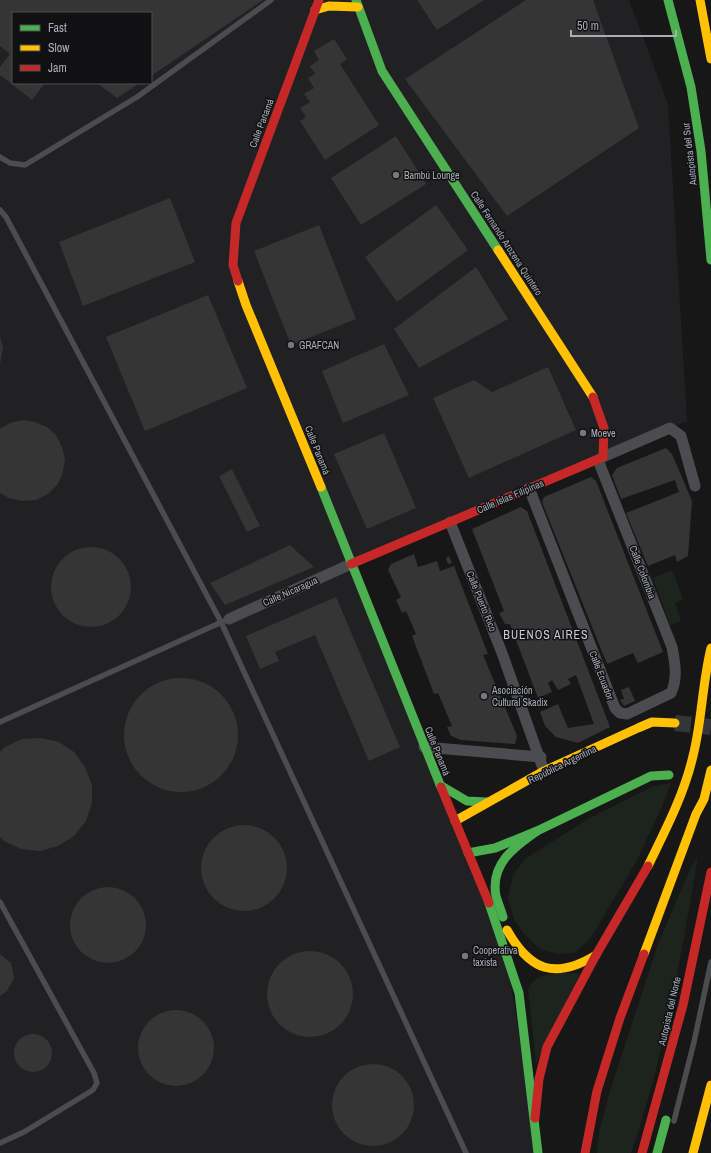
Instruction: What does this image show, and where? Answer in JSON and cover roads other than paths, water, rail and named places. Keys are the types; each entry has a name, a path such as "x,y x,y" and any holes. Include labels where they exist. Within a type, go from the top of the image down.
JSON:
{"main road":[{"name":"Calle Panamá","path":"319,0 236,223 233,265 246,305 340,533 424,748 489,903"},
{"name":"Autopista del Sur","path":"668,0 692,94 701,151 711,260"},
{"path":"700,0 711,59"},
{"path":"315,10 329,6 357,3"},
{"name":"Calle Fernando Arozena Quintero","path":"357,3 382,71 592,396 603,420 605,445 601,459"},
{"name":"Calle Islas Filipinas","path":"351,564 601,459"},
{"path":"535,1118 539,1080 547,1047 596,955 643,876 667,827 682,788 693,757 701,715 705,673 711,648"},
{"name":"República Argentina","path":"455,821 544,771 652,722 675,723"},
{"path":"696,814 704,761"},
{"path":"585,1153 597,1091 620,1018 696,814 704,799 711,770"},
{"path":"468,853 489,850 537,831 651,776 669,775"},
{"path":"440,785 460,800 471,803 489,802"},
{"path":"506,927 496,894 495,879 498,867 508,853 537,831"},
{"name":"Autopista del Norte","path":"642,1153 681,1012 711,872"},
{"path":"708,891 710,926"},
{"path":"489,903 506,927 518,950 533,963 544,968 557,970 573,968 584,964 596,955"},
{"path":"489,903 519,993 538,1153"},
{"path":"657,1153 686,1039 704,954"},
{"path":"532,974 544,968"},
{"path":"519,993 523,983"},
{"path":"693,1153 711,1085"}],"street":[{"name":"Calle Islas Filipinas","path":"601,459 670,428 681,436 695,486"},
{"name":"Calle Colombia","path":"601,459 672,647 676,664 674,687"},
{"name":"Calle Ecuador","path":"529,488 615,708 620,713 627,714 671,693 674,687"},
{"name":"Calle Puerto Rico","path":"450,522 502,652 541,757 544,771"},
{"name":"Calle Nicaragua","path":"225,620 351,564"},
{"name":"República Argentina","path":"424,748 541,757"}],"lane":[{"path":"0,157 10,163 25,165 137,97 271,0"},
{"path":"0,210 6,217 225,620 466,1153"},
{"path":"0,722 225,620"},
{"path":"0,902 94,1073 97,1083 93,1090 87,1094 24,1132 0,1143"},
{"path":"671,1131 694,1042 711,962"}],"tunnel":[{"path":"675,723 711,727"}],"place":[{"name":"Bambú Lounge","path":"396,175"},
{"name":"GRAFCAN","path":"291,345"},
{"name":"Moeve","path":"583,433"},
{"name":"Asociación Cultural Skadix","path":"484,696"},
{"name":"Cooperativa taxista","path":"465,956"}],"district":[{"name":"BUENOS AIRES","path":"546,635"}]}
